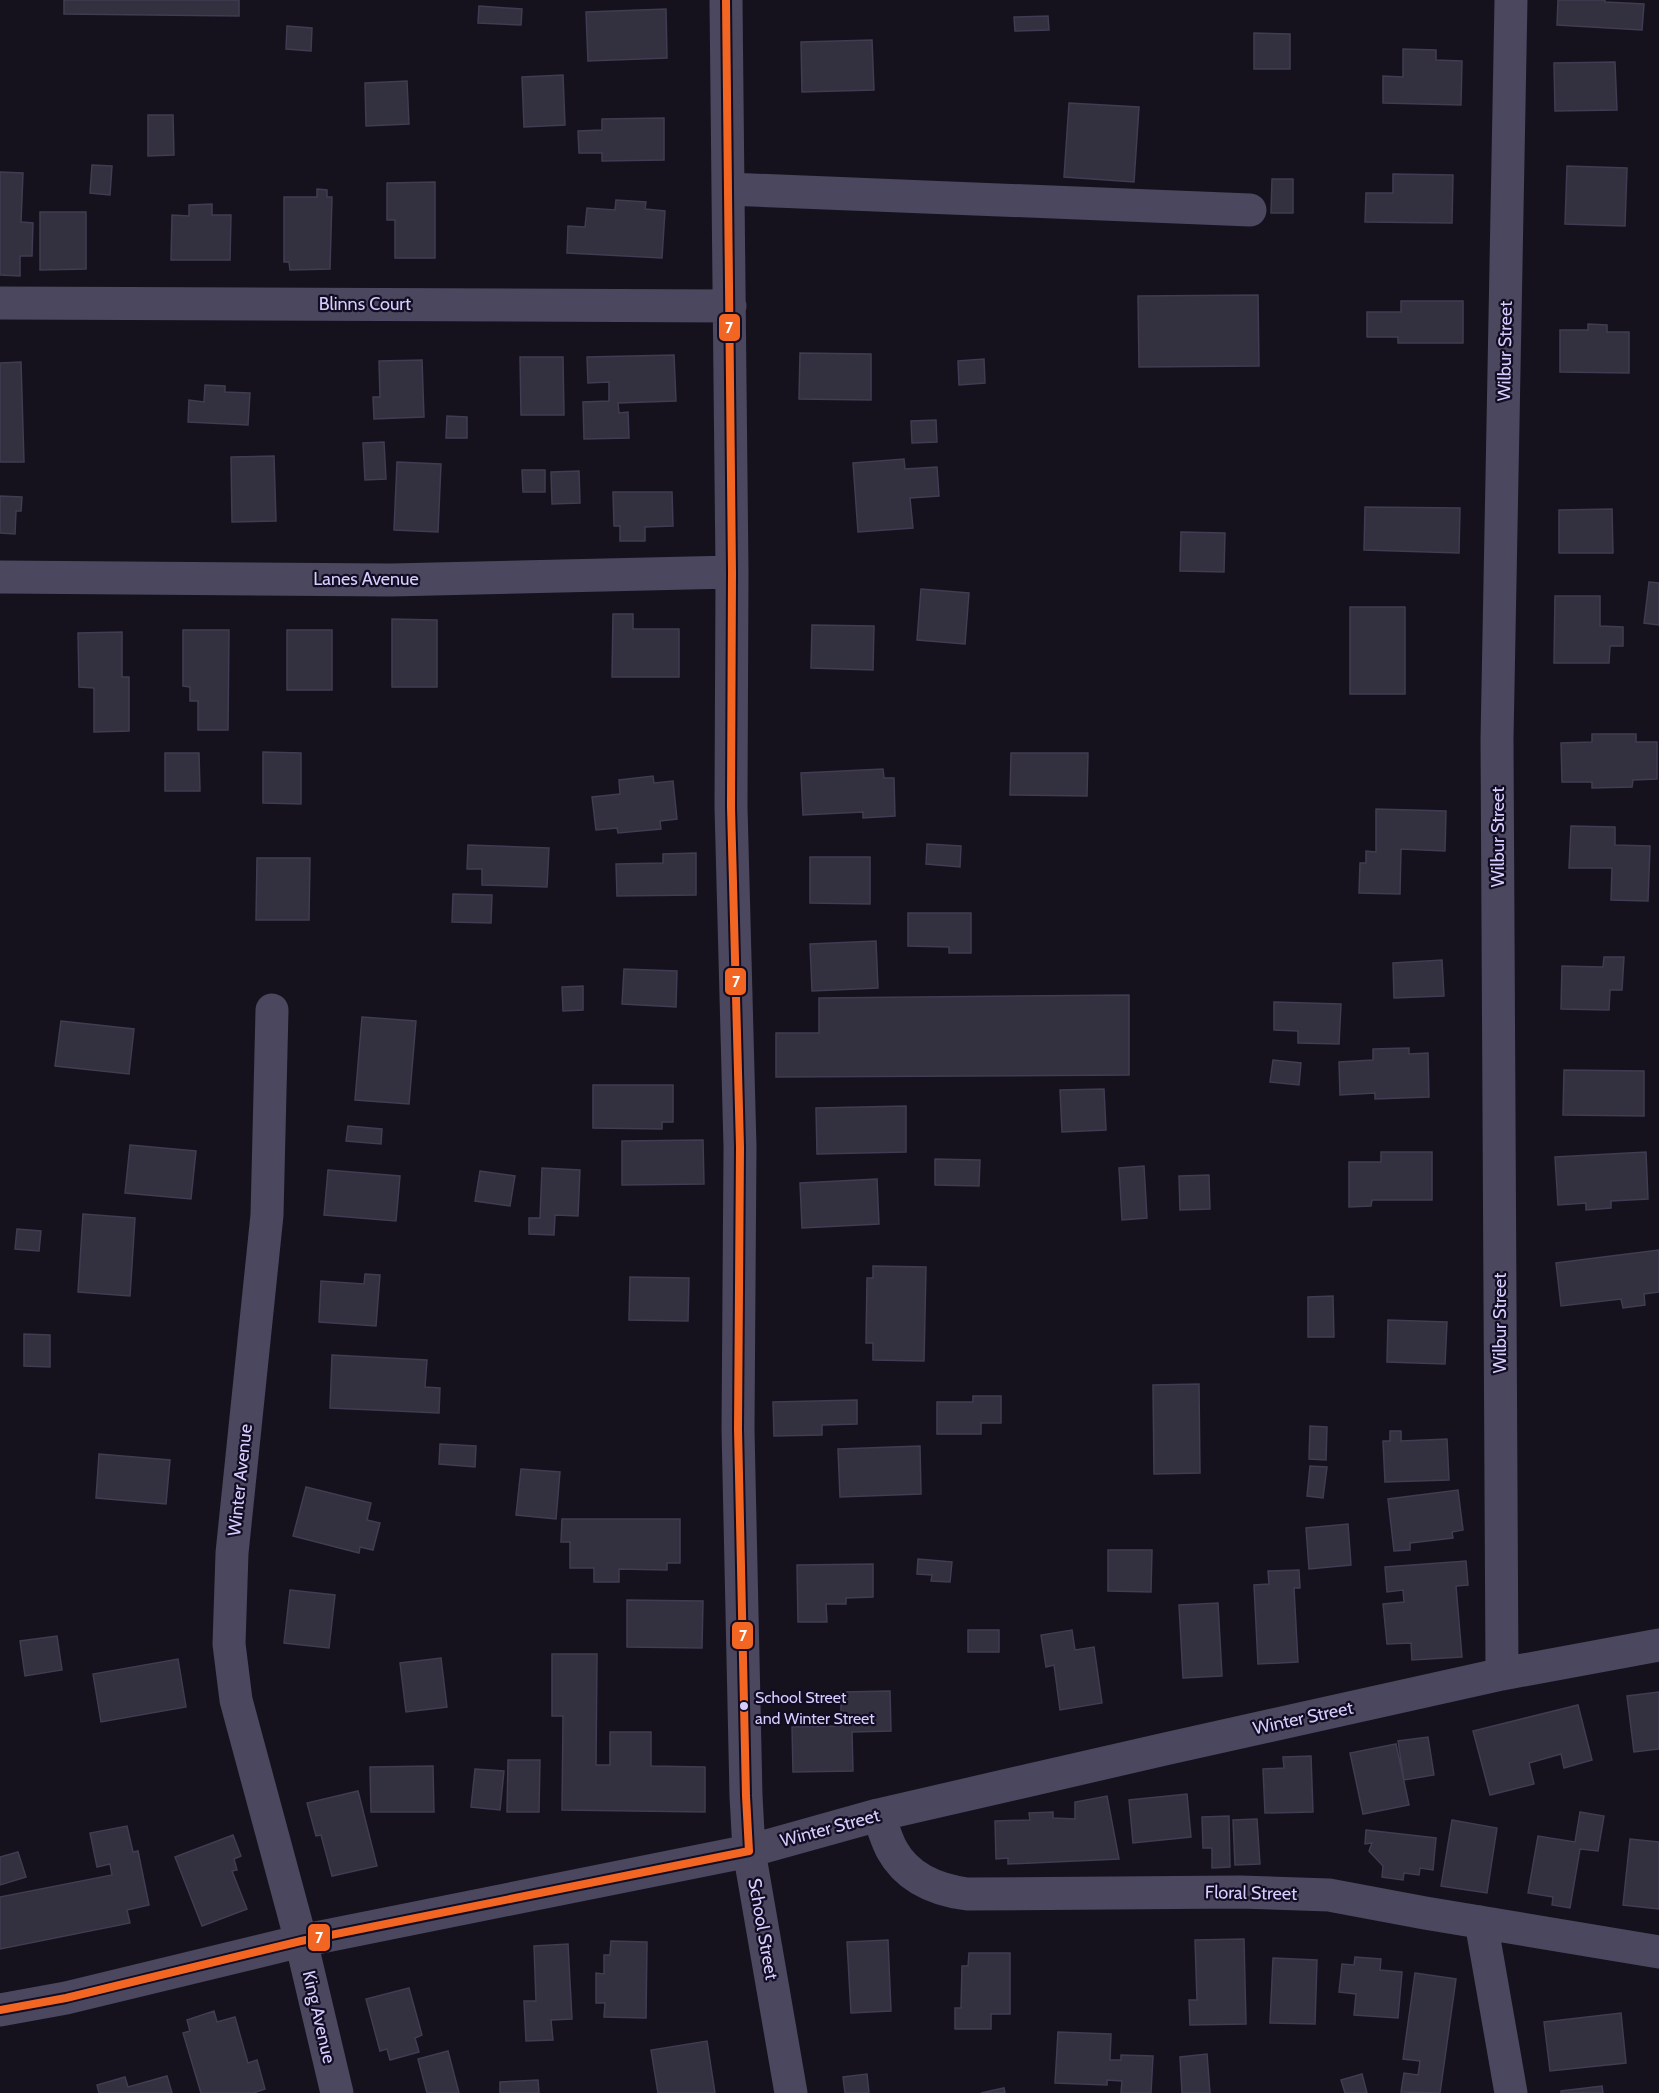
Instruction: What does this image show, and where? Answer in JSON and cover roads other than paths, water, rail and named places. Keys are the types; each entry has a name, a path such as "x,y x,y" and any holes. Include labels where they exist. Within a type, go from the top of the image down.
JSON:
{"street":[{"name":"School Street","path":"726,0 732,572 731,807 740,1147 738,1441 746,1796 749,1851 790,2093"},
{"name":"Wilbur Street","path":"1502,1674 1497,740 1511,0"},
{"path":"728,189 1250,210"},
{"name":"Blinns Court","path":"0,303 730,306"},
{"name":"Lanes Avenue","path":"0,577 391,580 732,572"},
{"name":"Winter Avenue","path":"272,1010 267,1215 232,1553 229,1644 236,1701 302,1941"},
{"name":"Winter Street","path":"0,2010 66,1998 302,1941 749,1851 878,1815 1502,1674 1659,1646"},
{"name":"Floral Street","path":"878,1815 892,1851 908,1870 924,1883 945,1891 967,1894 1240,1892 1329,1895 1659,1952"},
{"path":"1481,1922 1511,2093"},
{"name":"King Avenue","path":"302,1941 337,2093"}],"place":[{"name":"School Street and Winter Street","path":"744,1706"}]}
